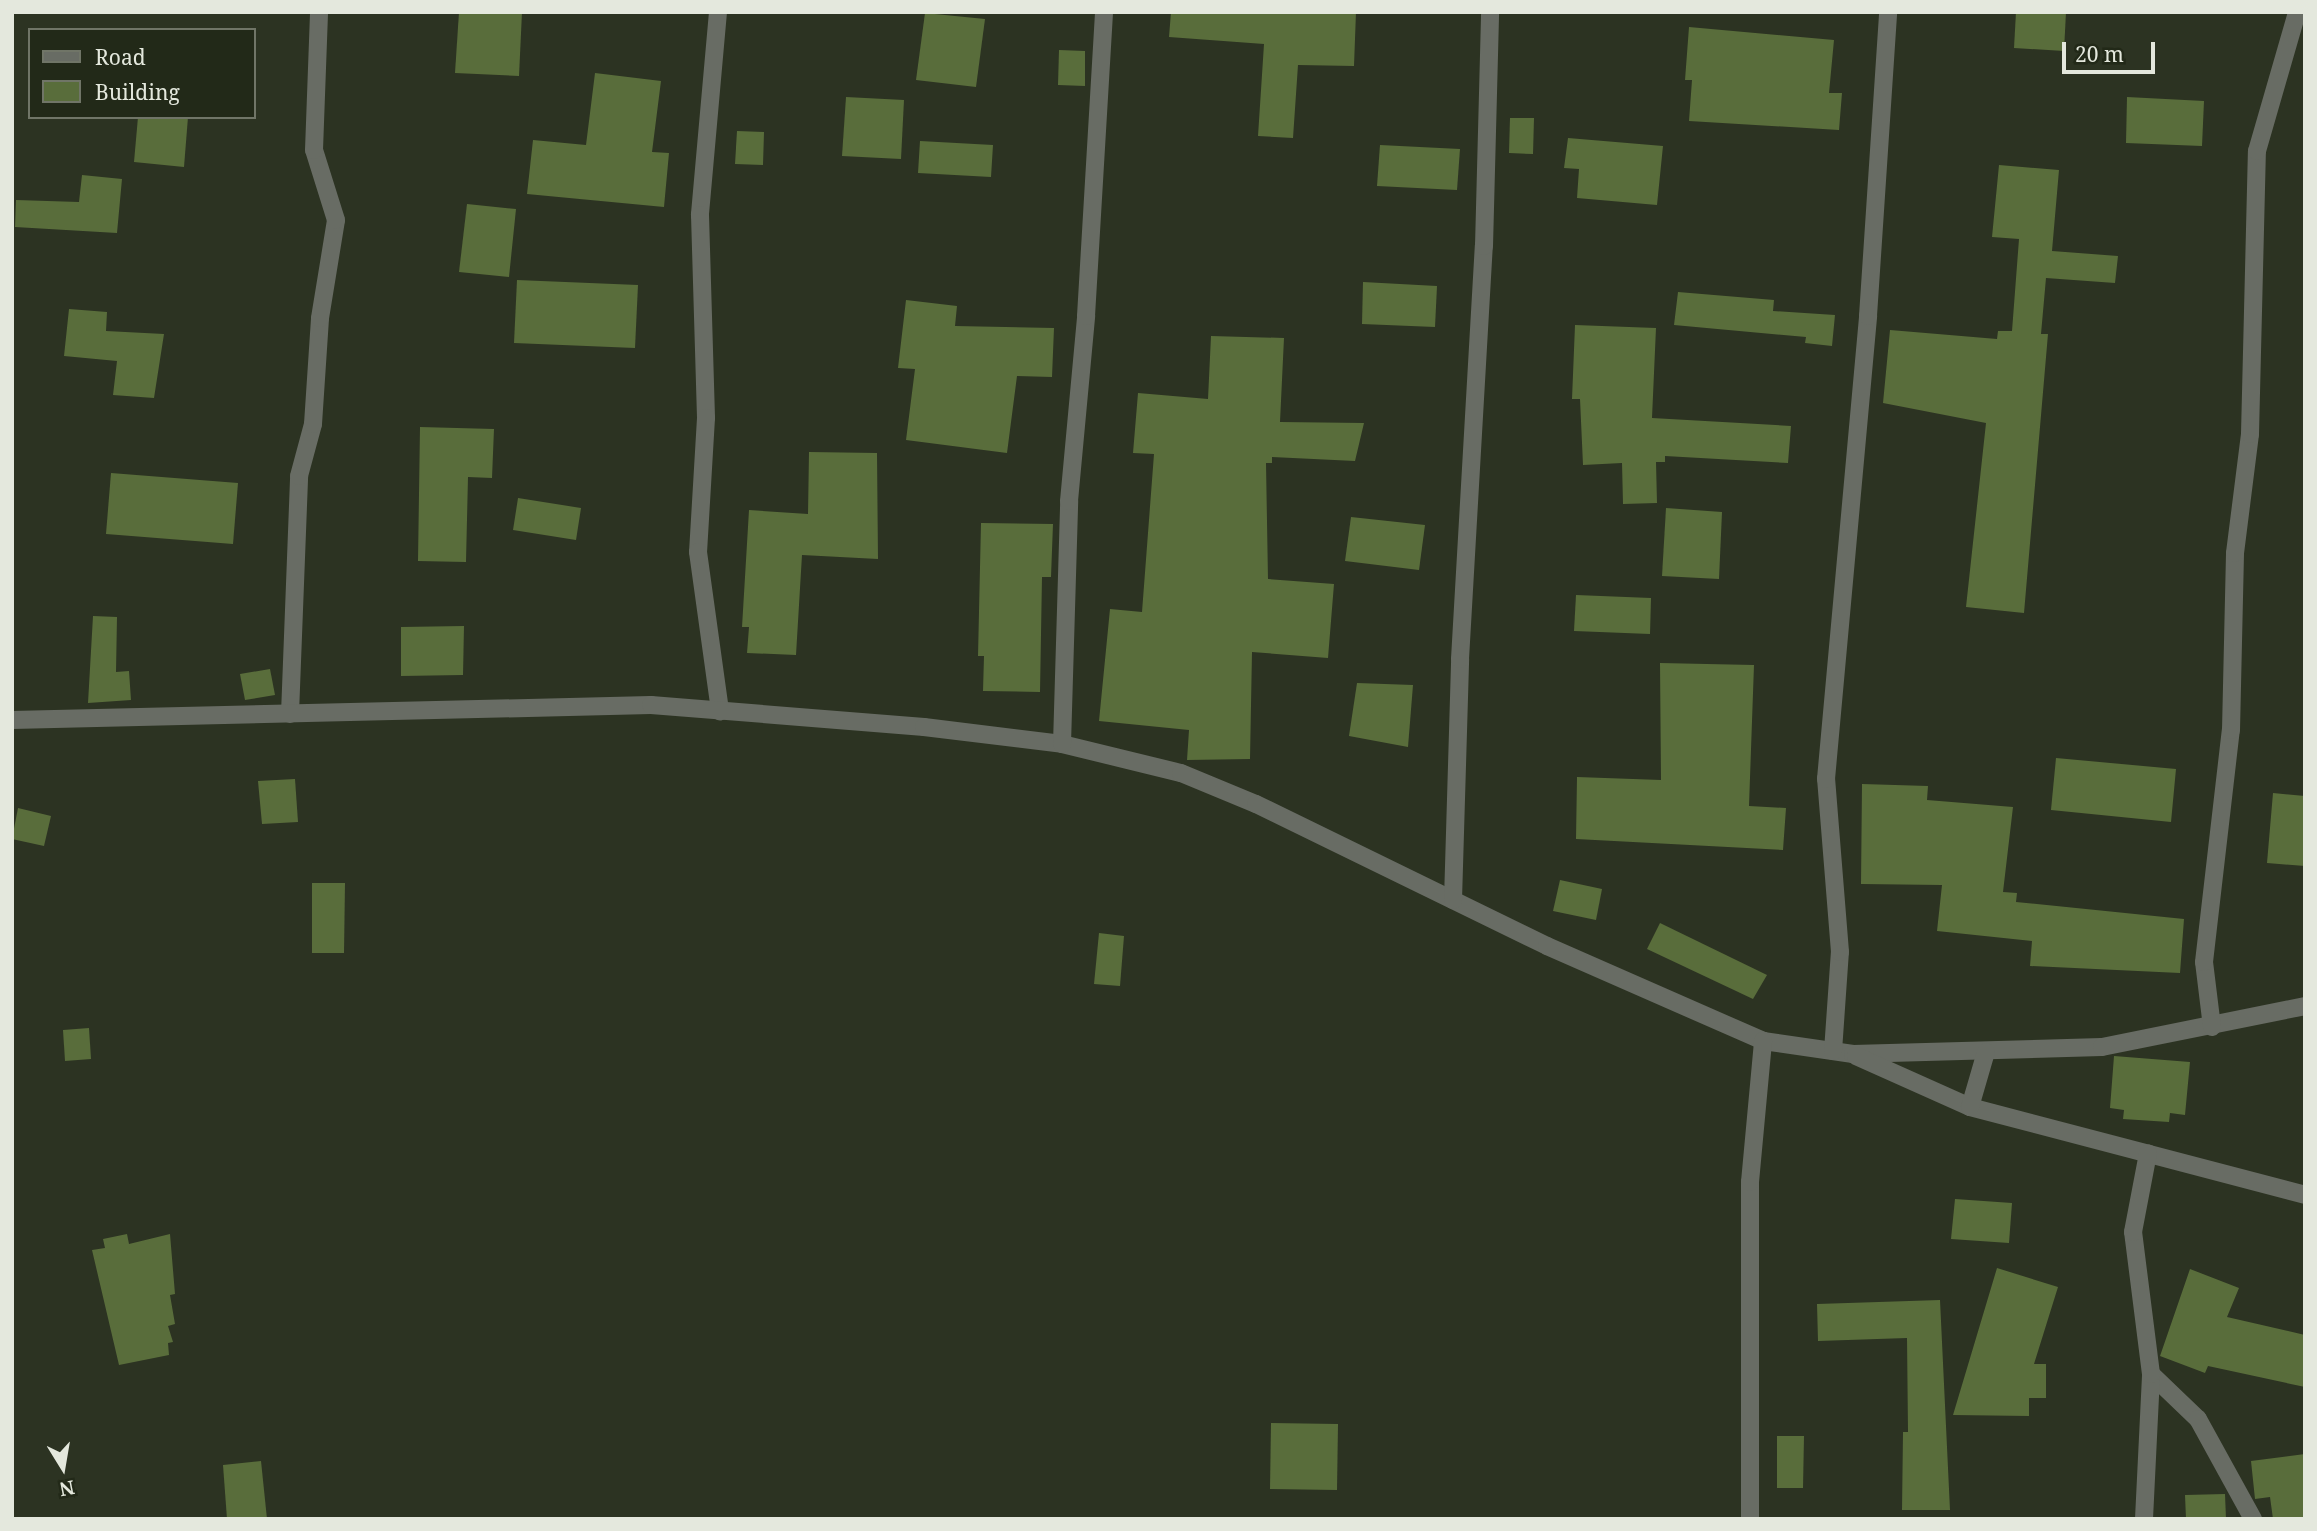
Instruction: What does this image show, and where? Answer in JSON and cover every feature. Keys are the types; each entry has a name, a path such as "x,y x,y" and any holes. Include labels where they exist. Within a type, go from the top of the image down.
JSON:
{"street":[{"path":"290,714 299,476 313,424 320,318 336,220 314,150 319,12"},
{"path":"719,12 700,215 706,418 698,552 720,711"},
{"path":"1062,744 1069,500 1086,316 1104,12"},
{"path":"1452,900 1460,659 1483,246 1490,12"},
{"path":"1833,1051 1840,952 1826,779 1868,316 1888,12"},
{"path":"2212,1027 2204,962 2231,730 2235,553 2250,434 2257,151 2297,12"},
{"path":"12,720 651,705 1062,744 1181,773 1256,804 1452,900 1763,1041 1853,1054 2102,1047 2212,1027 2305,1006"},
{"path":"1750,1519 1750,1182 1763,1041"},
{"path":"1970,1107 1986,1052"},
{"path":"1853,1054 1970,1107 2305,1195"},
{"path":"2144,1519 2151,1374 2133,1231 2148,1153"},
{"path":"2151,1374 2198,1419 2253,1519"}],"building":[{"path":"459,12 522,12 519,76 455,73"},
{"path":"1171,12 1356,12 1354,66 1298,65 1293,138 1258,136 1264,44 1169,37"},
{"path":"2016,12 2066,12 2064,51 2014,48"},
{"path":"925,13 985,19 976,87 916,80"},
{"path":"1689,27 1834,40 1829,93 1842,93 1839,130 1689,121 1692,80 1685,80"},
{"path":"1059,50 1085,51 1085,86 1058,85"},
{"path":"595,73 661,81 652,152 669,153 664,207 527,194 533,140 586,145"},
{"path":"846,97 904,100 901,159 842,156"},
{"path":"2127,97 2204,101 2202,146 2126,143"},
{"path":"1510,118 1534,118 1533,154 1509,153"},
{"path":"138,119 188,119 184,167 134,162"},
{"path":"737,131 764,132 763,165 735,164"},
{"path":"1568,138 1663,146 1657,205 1577,198 1579,169 1564,168"},
{"path":"920,141 993,145 991,177 918,173"},
{"path":"1380,145 1460,149 1457,190 1377,186"},
{"path":"1999,165 2059,170 2052,251 2118,256 2115,283 2046,278 2041,334 2048,334 2024,613 1966,607 1986,423 1883,403 1890,330 1997,339 1998,331 2012,331 2019,239 1992,237"},
{"path":"82,175 122,179 117,233 15,227 16,200 79,202"},
{"path":"467,204 516,209 509,277 459,272"},
{"path":"517,280 638,285 635,348 514,343"},
{"path":"1363,282 1437,286 1435,327 1362,324"},
{"path":"1678,292 1774,300 1773,311 1835,315 1832,346 1805,343 1806,337 1674,325"},
{"path":"906,300 957,306 955,326 1054,328 1052,377 1017,376 1007,453 906,440 915,369 898,368"},
{"path":"69,309 107,312 106,331 164,334 154,398 113,395 117,361 64,356"},
{"path":"1575,325 1656,328 1652,418 1791,426 1788,463 1665,456 1665,462 1656,462 1657,503 1623,504 1622,463 1583,465 1580,399 1572,399"},
{"path":"1211,336 1284,338 1280,422 1364,423 1355,461 1272,457 1272,463 1266,463 1268,579 1334,584 1328,658 1252,652 1250,759 1187,760 1189,730 1099,721 1110,609 1142,612 1154,454 1133,453 1138,393 1208,399"},
{"path":"420,427 494,429 492,478 468,477 466,562 418,561"},
{"path":"809,452 877,453 878,559 802,555 796,655 747,653 749,627 742,627 749,510 808,514"},
{"path":"111,473 238,483 233,544 106,534"},
{"path":"518,498 581,508 576,540 513,530"},
{"path":"1666,508 1722,512 1719,579 1662,576"},
{"path":"1351,517 1425,525 1419,570 1345,561"},
{"path":"981,523 1053,524 1051,577 1042,577 1040,692 983,691 984,656 978,656"},
{"path":"1576,595 1651,598 1650,634 1574,631"},
{"path":"93,616 117,617 116,672 129,671 131,700 88,703"},
{"path":"464,626 463,675 401,676 401,627"},
{"path":"1660,663 1754,665 1749,806 1786,808 1783,850 1576,839 1577,777 1661,780"},
{"path":"270,669 275,695 245,700 240,674"},
{"path":"1357,683 1413,685 1408,747 1349,736"},
{"path":"2056,758 2176,769 2171,822 2051,810"},
{"path":"295,779 298,822 262,824 258,781"},
{"path":"1862,784 1928,786 1927,800 2013,807 2003,892 2017,893 2016,902 2184,919 2180,973 2030,966 2032,941 1937,931 1942,885 1861,884"},
{"path":"2273,793 2305,796 2305,866 2267,863"},
{"path":"18,808 51,816 44,846 12,839"},
{"path":"1560,880 1602,889 1596,920 1553,911"},
{"path":"312,883 345,883 344,953 312,953"},
{"path":"1660,923 1767,975 1753,999 1647,949"},
{"path":"1099,933 1124,936 1120,986 1094,984"},
{"path":"89,1028 91,1059 65,1061 63,1030"},
{"path":"2114,1056 2190,1062 2185,1115 2170,1113 2169,1122 2123,1119 2124,1110 2110,1108"},
{"path":"1955,1199 2012,1203 2009,1243 1951,1239"},
{"path":"127,1234 129,1244 170,1234 175,1294 170,1295 175,1324 168,1326 173,1342 168,1343 169,1355 119,1365 92,1250 105,1248 103,1239"},
{"path":"1997,1268 2058,1287 2034,1364 2046,1364 2046,1398 2029,1398 2029,1416 1953,1415"},
{"path":"2190,1269 2239,1288 2227,1317 2305,1335 2305,1387 2208,1366 2205,1373 2160,1356"},
{"path":"1940,1300 1950,1510 1902,1510 1903,1432 1908,1432 1907,1338 1818,1341 1817,1304"},
{"path":"1271,1423 1338,1424 1337,1490 1270,1489"},
{"path":"1777,1436 1804,1436 1803,1488 1777,1488"},
{"path":"2305,1454 2305,1519 2273,1519 2270,1497 2255,1499 2251,1461"},
{"path":"261,1461 267,1519 227,1519 223,1465"},
{"path":"2225,1494 2226,1519 2186,1519 2185,1495"}]}
